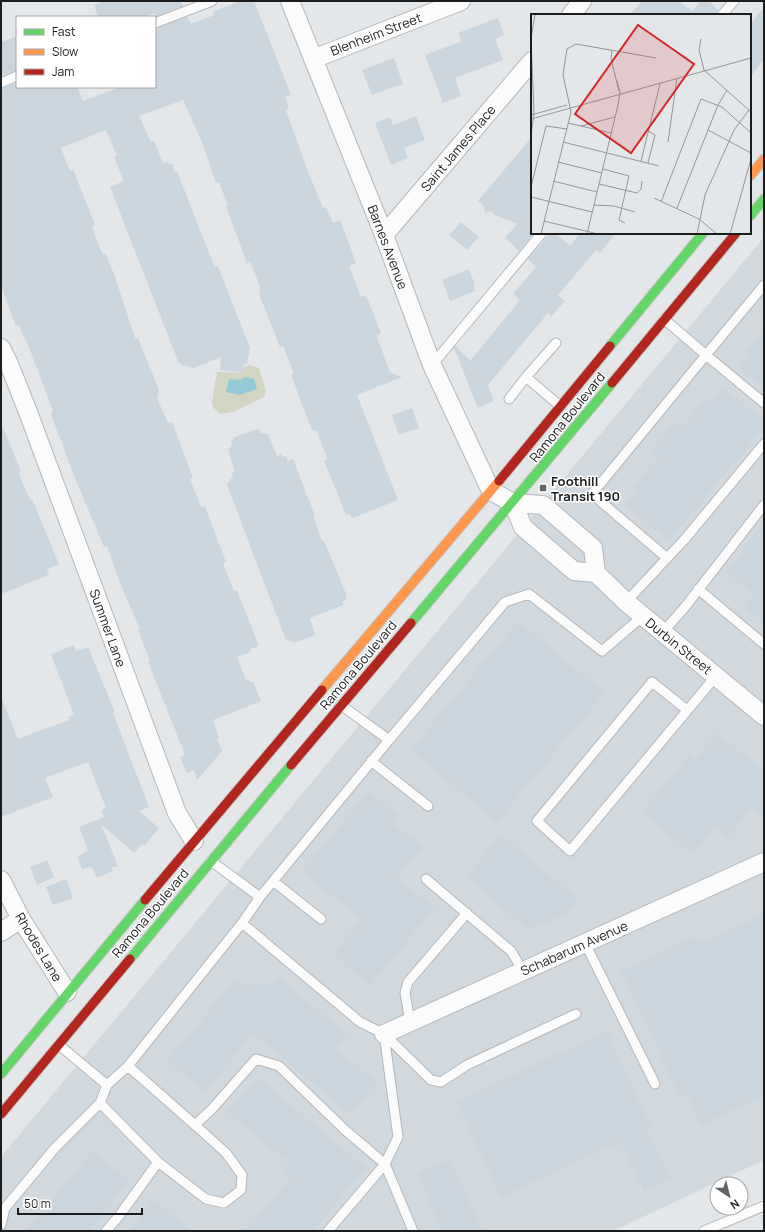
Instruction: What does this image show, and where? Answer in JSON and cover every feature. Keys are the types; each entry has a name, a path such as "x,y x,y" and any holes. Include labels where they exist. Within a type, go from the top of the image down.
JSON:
{"main road":[{"path":"751,175 764,159"},
{"path":"751,215 764,199"},
{"name":"Ramona Boulevard","path":"1,1074 67,992 491,491 702,234"},
{"name":"Ramona Boulevard","path":"1,1114 341,705 513,504 735,234"}],"street":[{"name":"Barnes Avenue","path":"290,1 384,235 432,365 491,491"},
{"name":"Blenheim Street","path":"313,59 462,1"},
{"path":"571,14 582,1"},
{"name":"Saint James Place","path":"384,235 531,61"},
{"name":"Summer Lane","path":"1,348 10,364 177,812 194,841"},
{"path":"491,491 513,504 543,505 593,548 596,573 574,571 523,528 513,504"},
{"name":"Durbin Street","path":"596,573 626,602 764,716"},
{"name":"Schabarum Avenue","path":"384,1034 764,862"},
{"name":"Rhodes Lane","path":"1,880 21,919 67,992"},
{"path":"1,932 21,919"}],"lane":[{"path":"156,23 212,1"},
{"path":"723,14 734,1"},
{"path":"1,83 16,76"},
{"path":"432,365 541,234"},
{"path":"667,558 592,494 764,285"},
{"path":"664,319 764,402"},
{"path":"508,398 556,343"},
{"path":"526,377 560,406"},
{"path":"626,602 684,540 764,444"},
{"path":"663,632 764,505"},
{"path":"698,589 764,644"},
{"path":"1,1225 5,1208 55,1148 100,1103 107,1085 128,1066 242,923 273,881 371,761 505,602 529,594 602,651 643,616"},
{"path":"687,710 652,682 537,821 570,851 716,676"},
{"path":"341,705 389,740"},
{"path":"371,761 428,806"},
{"path":"211,861 260,897"},
{"path":"426,879 511,951 523,971"},
{"path":"273,881 321,919"},
{"path":"410,1022 404,992 408,982 467,913"},
{"path":"242,923 360,1022 384,1034 431,1080 441,1082 466,1065 576,1014"},
{"path":"585,943 655,1084"},
{"path":"328,1231 385,1164 398,1137 384,1034"},
{"path":"58,1044 107,1085"},
{"path":"195,1125 256,1059 279,1066 345,1130 385,1164 413,1231"},
{"path":"100,1103 158,1162 206,1199 224,1203 241,1190 242,1175 226,1153 128,1066"},
{"path":"106,1231 119,1216 158,1162"},
{"path":"704,1231 764,1206"}],"shaded area":[{"path":"764,237 764,1160 730,1176 709,1176 709,1186 613,1231 1,1231 1,1157"}],"green space":[{"path":"250,365 259,368 266,391 264,397 233,412 220,414 213,407 212,402 217,372 242,373 244,367"}],"water":[{"path":"245,377 254,379 257,389 240,395 226,392 229,379 240,380"}],"building":[{"path":"104,1 182,1 183,6 156,17 155,13 147,16 98,16 94,5"},
{"path":"240,1 254,1 291,95 285,97 289,108 286,110 307,169 323,208 326,207 333,223 340,220 356,263 349,266 361,297 366,295 381,333 376,335 390,372 402,377 357,395 398,500 353,518 349,514 346,515 324,460 327,459 326,455 316,430 313,431 310,425 291,375 294,374 283,346 280,347 259,294 260,286 250,262 247,263 226,207 228,206 219,182 216,183 202,142 183,100 139,116 151,142 154,141 163,163 172,163 175,172 177,171 213,263 215,267 218,266 250,348 247,364 244,363 243,373 220,370 221,357 191,369 190,366 187,367 186,365 182,366 181,363 179,364 110,187 124,181 114,157 117,156 106,130 61,148 70,171 73,169 95,225 92,226 97,241 103,255 106,254 134,335 136,339 138,338 159,390 157,398 168,423 172,422 173,424 193,478 190,479 201,507 204,506 206,509 226,562 223,563 224,566 234,591 237,590 259,646 250,649 251,652 237,657 246,680 249,679 250,682 253,681 261,701 213,720 219,738 217,739 222,751 197,780 194,770 187,773 180,757 185,755 148,662 150,661 138,630 140,629 121,586 107,546 104,547 75,478 52,417 51,412 53,411 30,350 19,325 16,326 1,286 1,89 16,83 16,88 77,88 83,101 117,88 156,88 156,29 187,17 191,24 214,15 213,12"},
{"path":"642,1 679,1 692,11 701,1 709,1 718,10 716,14 631,14"},
{"path":"764,7 764,59 751,76 751,23"},
{"path":"498,18 504,35 495,39 503,60 455,78 461,96 443,103 425,55 462,41 458,33"},
{"path":"16,36 16,70 1,76 1,42"},
{"path":"394,58 403,84 372,95 362,70"},
{"path":"416,116 425,140 404,148 408,158 391,165 375,123 390,117 393,125"},
{"path":"531,138 532,236 519,251 505,238 517,224 495,215 491,211 485,213 484,206 478,201"},
{"path":"461,222 479,237 467,250 449,235"},
{"path":"550,234 556,234 570,246 579,234 615,234 600,253 596,250 558,295 565,301 551,317 548,313 488,385 494,401 478,408 454,348 456,346 470,361 520,300 513,294 536,267 528,259"},
{"path":"469,269 475,285 473,285 475,291 450,301 442,280"},
{"path":"764,330 764,389 739,368 750,355 746,352"},
{"path":"723,387 764,421 764,428 669,541 625,505 637,490 633,487 658,457 651,451 675,422 681,428 707,398 711,401"},
{"path":"412,408 419,428 399,435 392,415"},
{"path":"1,423 21,471 18,472 30,500 32,499 59,564 47,569 49,575 1,594"},
{"path":"256,429 261,433 268,434 277,456 281,454 283,457 286,456 288,461 293,459 315,516 313,516 322,541 324,541 347,596 345,597 346,600 342,602 344,605 310,618 315,635 294,643 293,641 290,642 289,639 286,640 227,485 227,482 231,481 230,478 233,477 231,473 235,472 228,450 232,445 231,441 234,440 233,438"},
{"path":"764,522 764,623 744,606 753,594 726,572 745,549 743,547"},
{"path":"518,621 605,693 497,822 410,750"},
{"path":"74,645 76,651 88,647 115,712 113,713 149,807 139,811 159,828 145,845 142,844 134,853 101,824 118,866 111,868 113,871 97,878 92,867 82,869 77,857 88,850 79,827 104,817 101,810 106,808 88,762 45,778 53,797 1,817 1,697 18,739 69,720 68,717 74,715 51,654"},
{"path":"717,733 764,771 764,820 751,809 728,837 716,827 693,855 642,812 689,755 695,760"},
{"path":"369,791 399,817 394,824 422,847 397,877 435,908 370,986 333,954 361,920 302,871"},
{"path":"501,835 578,899 565,914 528,930 466,877"},
{"path":"47,860 54,877 37,885 30,867"},
{"path":"66,879 73,898 53,905 46,887"},
{"path":"764,914 764,1096 701,1125 689,1098 679,1095 621,971 695,936 699,944"},
{"path":"277,976 347,1034 335,1048 377,1082 350,1115 253,1034 205,1092 167,1061 235,979 242,985 272,983"},
{"path":"607,1031 651,1127 647,1129 671,1178 644,1191 620,1142 501,1197 456,1101"},
{"path":"257,1077 366,1168 313,1231 246,1231 290,1178 282,1171 289,1163 227,1112"},
{"path":"93,1150 130,1181 89,1231 25,1231"},
{"path":"450,1159 483,1231 443,1231 417,1174"},
{"path":"154,1200 191,1231 128,1231"}],"traffic: fast":[{"path":"751,215 764,199"},
{"path":"610,346 702,234"},
{"path":"411,623 612,383"},
{"path":"130,959 291,765"},
{"path":"1,1074 145,900"}],"traffic: slow":[{"path":"751,175 764,159"},
{"path":"322,690 499,481"}],"traffic: jam":[{"path":"612,383 735,234"},
{"path":"499,481 610,346"},
{"path":"291,765 411,623"},
{"path":"145,900 322,690"},
{"path":"1,1114 130,959"}],"place":[{"name":"Foothill Transit 190","path":"543,488"}]}
